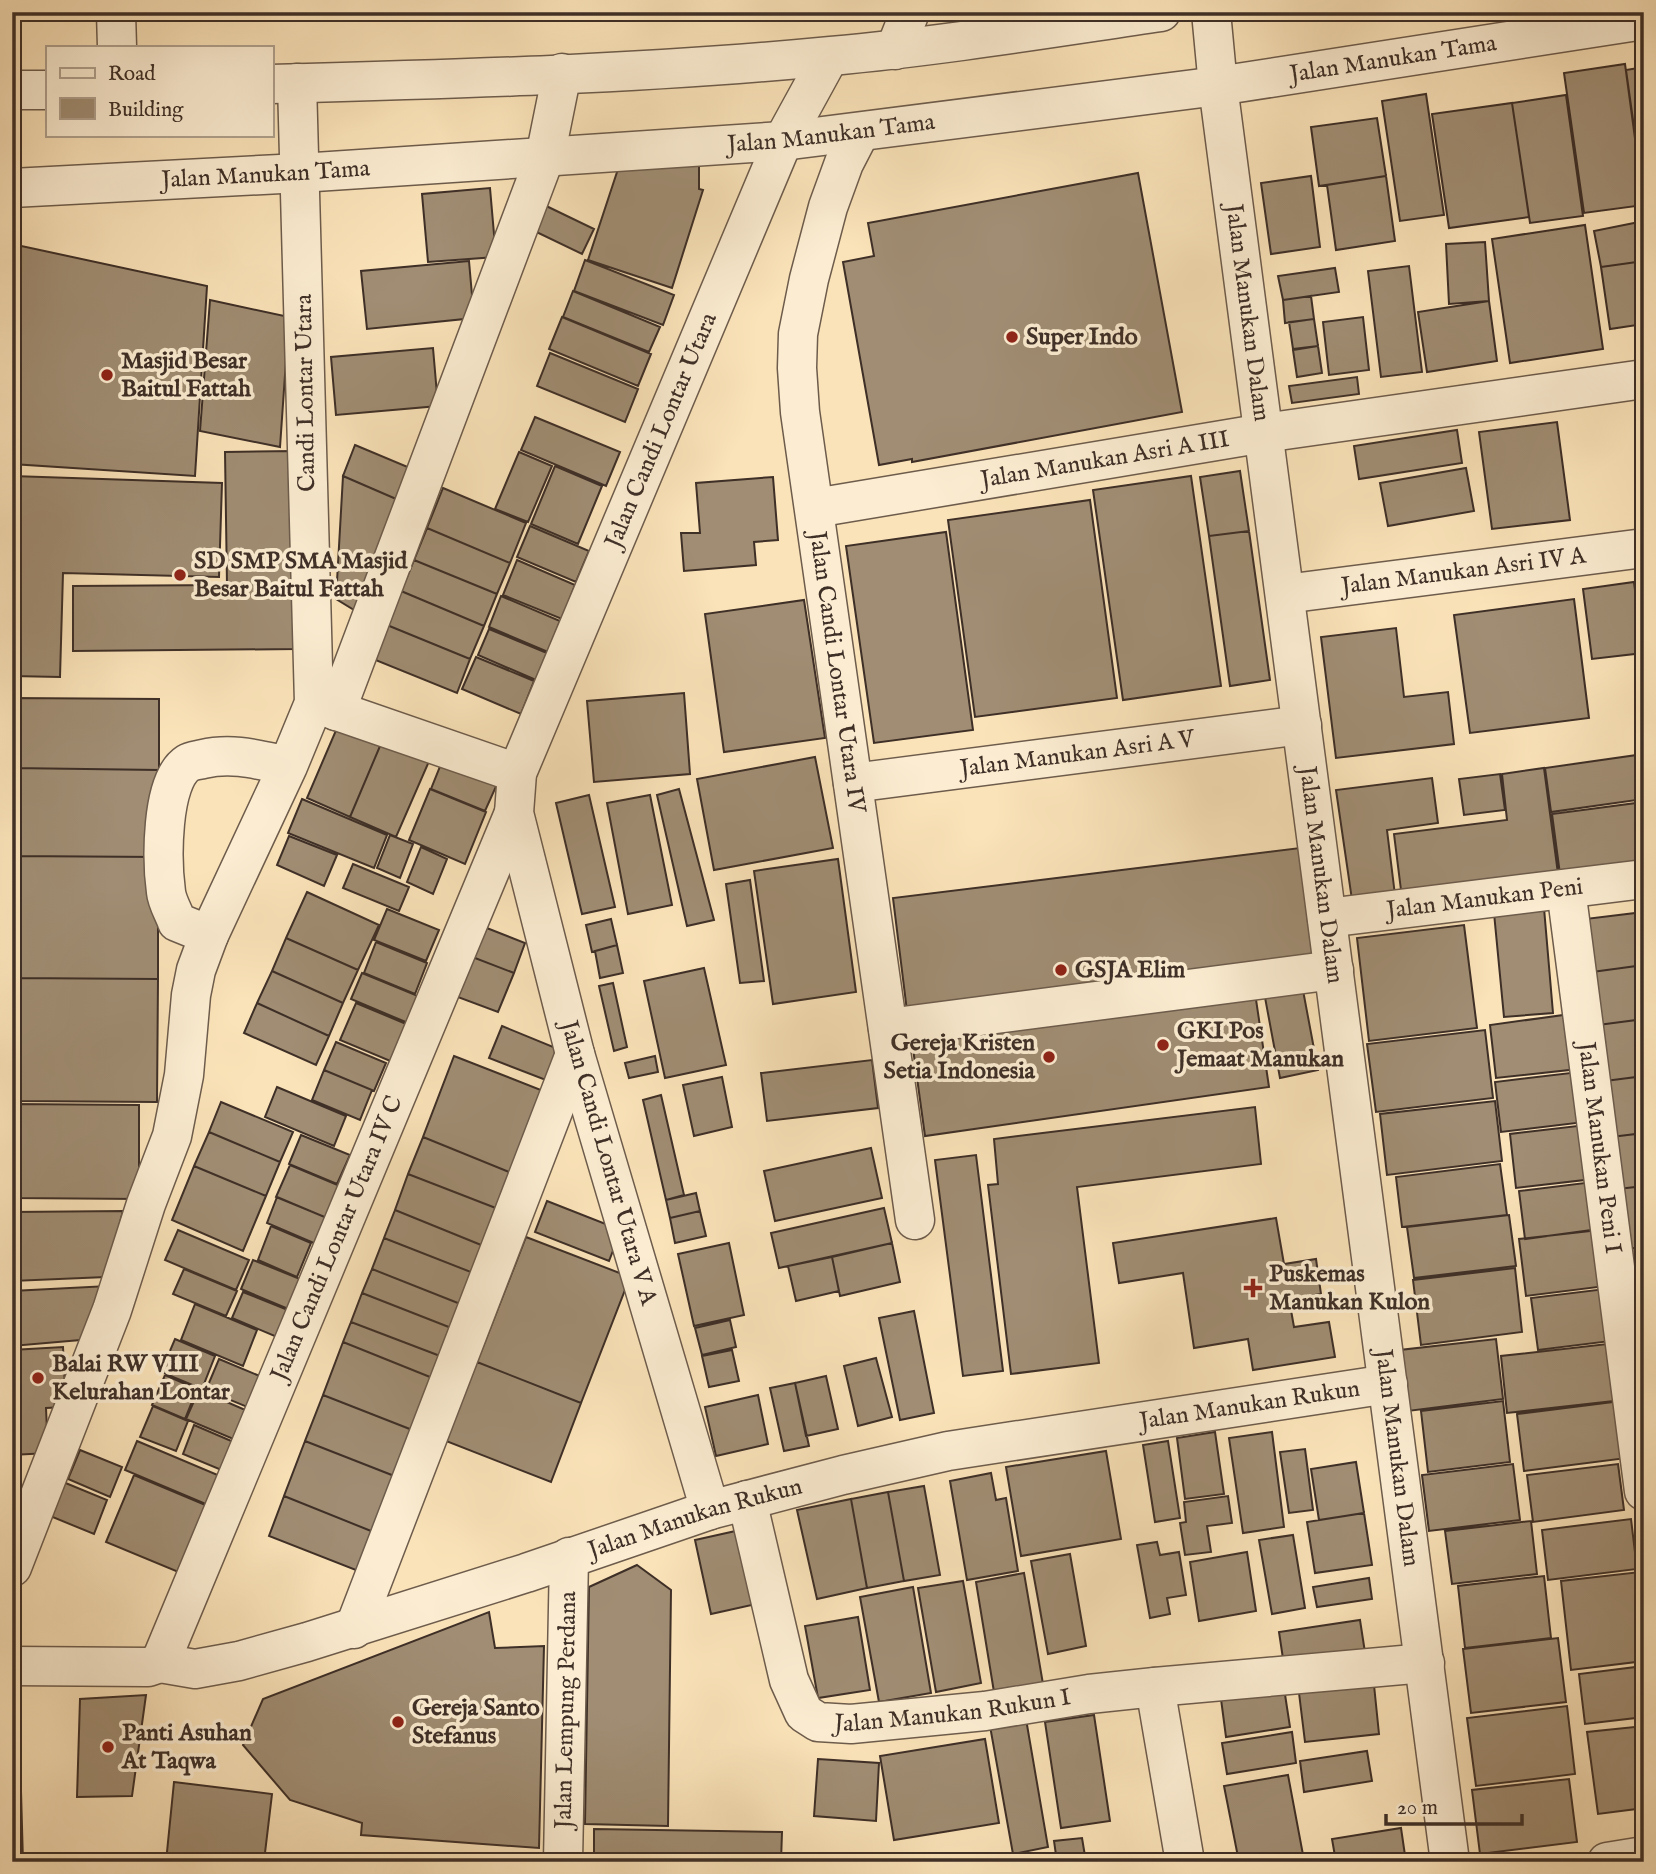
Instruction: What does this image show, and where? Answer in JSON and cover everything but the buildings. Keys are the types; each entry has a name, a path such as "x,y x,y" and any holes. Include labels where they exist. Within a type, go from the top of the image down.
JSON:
{"street":[{"path":"116,12 117,46"},
{"path":"895,50 911,12"},
{"path":"284,83 562,73 829,57 1161,12"},
{"name":"Jalan Manukan Dalam","path":"1211,12 1218,86 1450,1862"},
{"name":"Jalan Manukan Tama","path":"12,188 300,173 783,141 1218,86 1641,18"},
{"name":"Jalan Candi Lontar Utara","path":"514,813 517,773 783,141 829,57"},
{"path":"12,1567 112,1310 146,1204 172,1136 184,1075 191,995 196,970 209,935 288,766 325,707 545,157 562,73"},
{"name":"Candi Lontar Utara","path":"284,83 300,173 325,707"},
{"path":"12,90 46,90"},
{"name":"Jalan Candi Lontar Utara IV","path":"860,132 844,163 828,207 797,334 797,368 800,412 915,1220"},
{"name":"Jalan Manukan Asri A III","path":"815,508 1264,433 1644,379"},
{"name":"Jalan Manukan Asri IV A","path":"1285,594 1644,548"},
{"path":"325,707 517,773"},
{"name":"Jalan Manukan Asri A V","path":"853,783 1302,725"},
{"path":"209,935 177,922 166,895 167,809 173,782 188,763 217,756 244,756 288,766"},
{"name":"Jalan Candi Lontar Utara V A","path":"514,813 575,1054 710,1510"},
{"name":"Jalan Candi Lontar Utara IV C","path":"160,1663 514,813"},
{"name":"Jalan Manukan Peni","path":"1327,918 1644,879"},
{"name":"Jalan Manukan Peni I","path":"1566,889 1644,1491"},
{"path":"888,1028 1334,970"},
{"path":"354,1629 575,1054"},
{"name":"Jalan Manukan Rukun","path":"12,1666 148,1667 160,1663 195,1669 239,1661 354,1629 710,1510 948,1451 1388,1384"},
{"name":"Jalan Manukan Rukun I","path":"747,1500 789,1680 804,1713 818,1722 851,1724 985,1710 1089,1694 1425,1663"},
{"name":"Jalan Lempung Perdana","path":"562,1862 569,1556"},
{"path":"1155,1687 1185,1862"},
{"path":"1607,1862 1644,1856"}],"place":[{"name":"Super Indo","path":"1012,337"},
{"name":"Masjid Besar Baitul Fattah","path":"107,375"},
{"name":"SD SMP SMA Masjid Besar Baitul Fattah","path":"180,575"},
{"name":"GSJA Elim","path":"1061,970"},
{"name":"GKI Pos Jemaat Manukan","path":"1163,1045"},
{"name":"Gereja Kristen Setia Indonesia","path":"1049,1057"},
{"name":"Puskemas Manukan Kulon","path":"1253,1288"},
{"name":"Balai RW VIII Kelurahan Lontar","path":"38,1378"},
{"name":"Gereja Santo Stefanus","path":"398,1722"},
{"name":"Panti Asuhan At Taqwa","path":"108,1747"}]}
